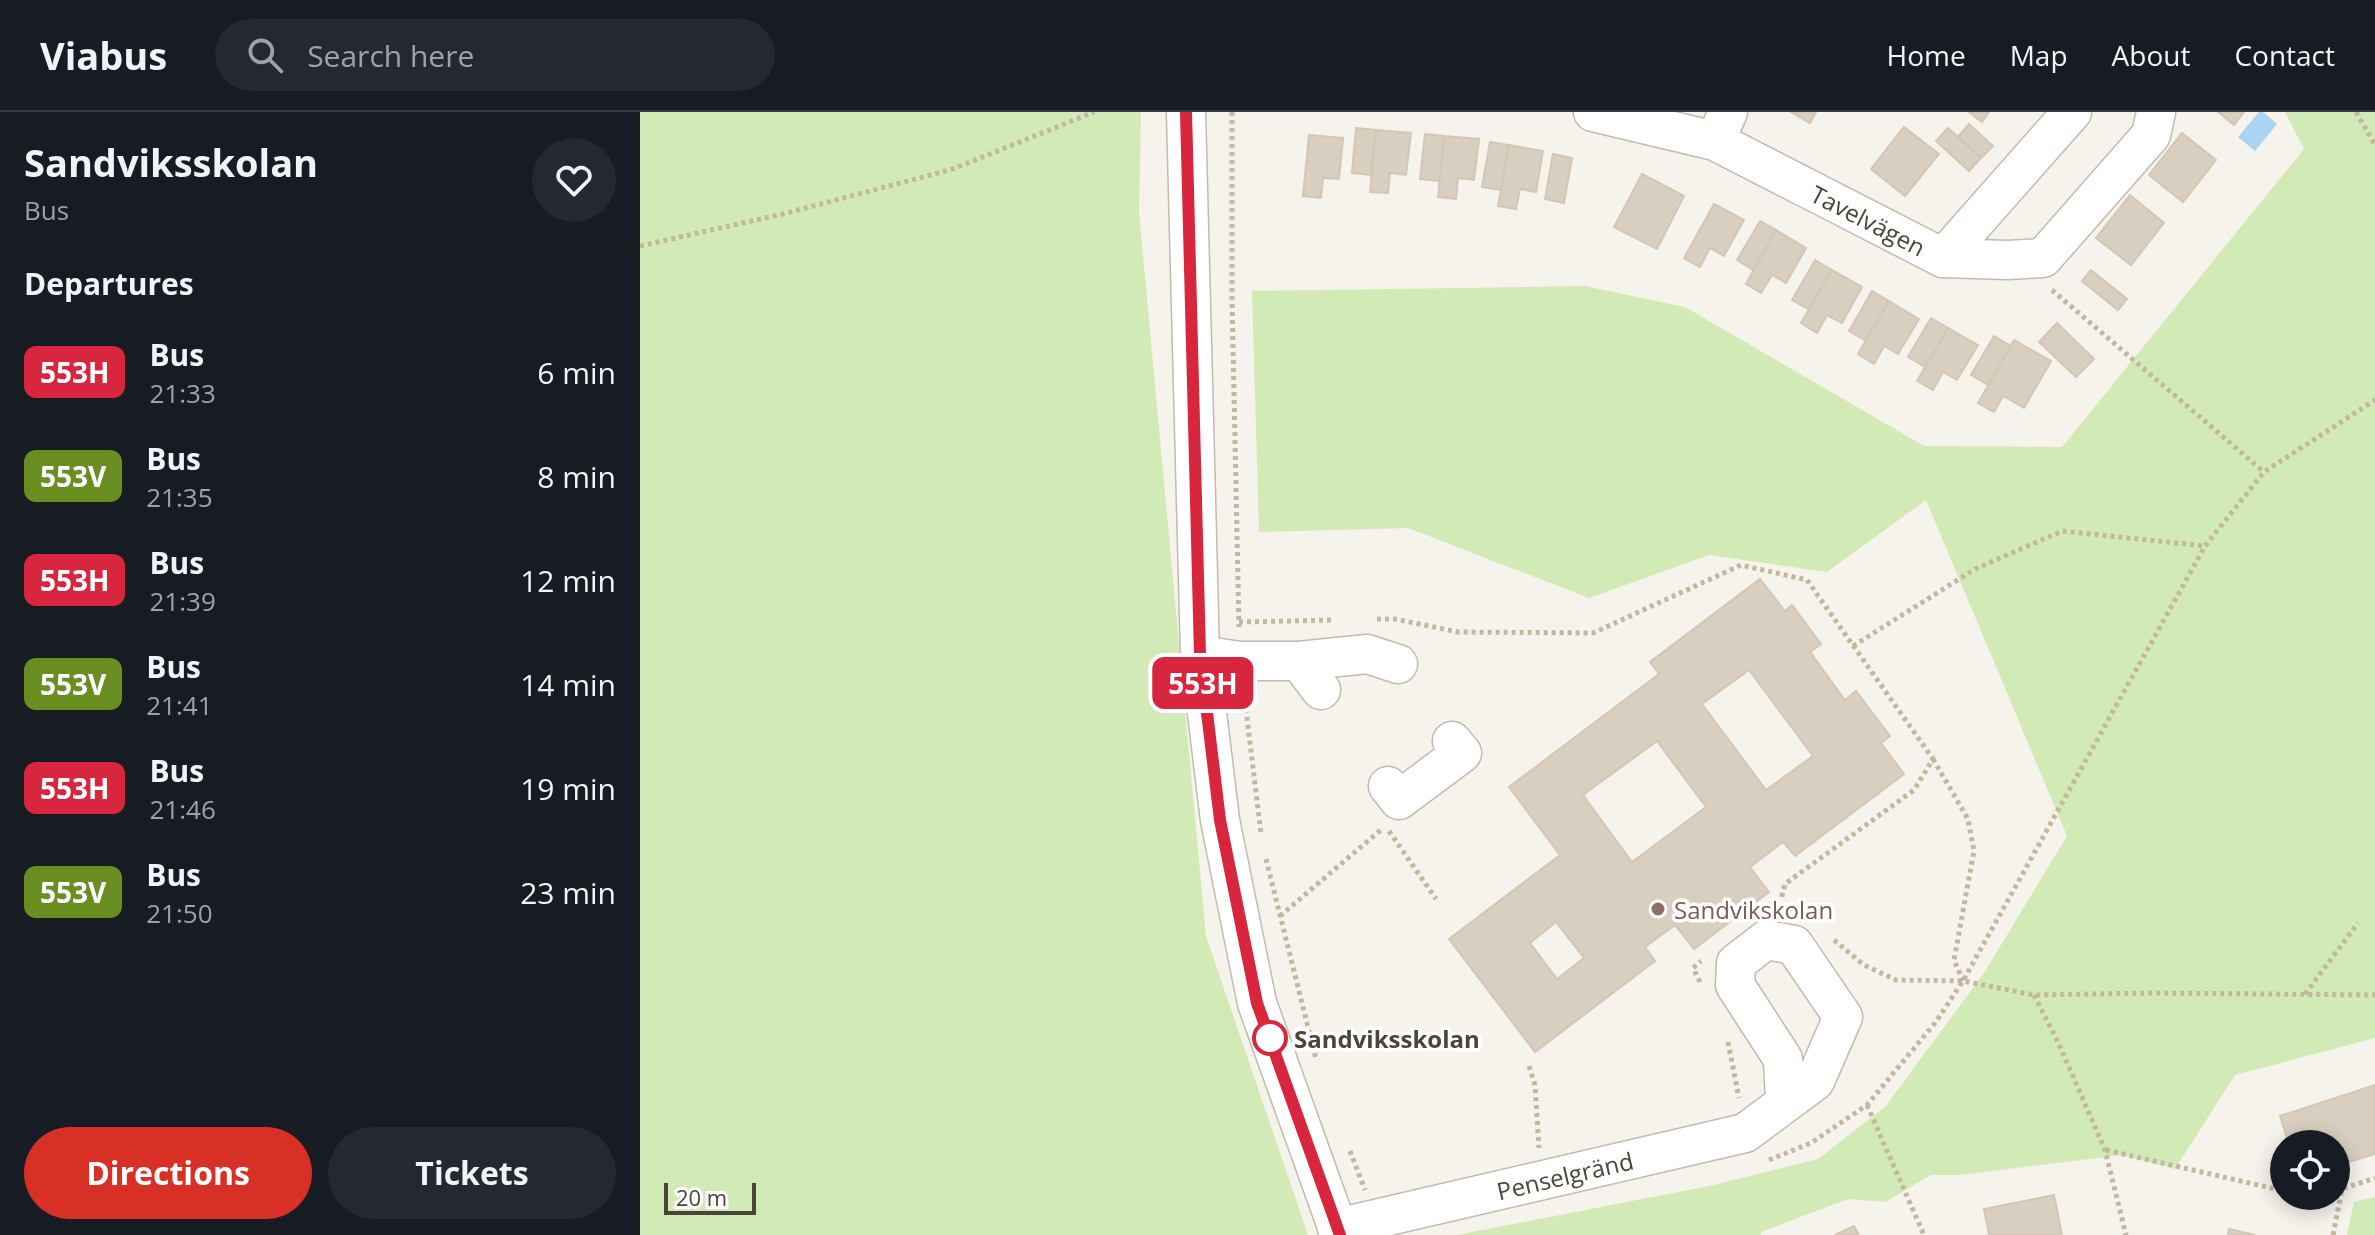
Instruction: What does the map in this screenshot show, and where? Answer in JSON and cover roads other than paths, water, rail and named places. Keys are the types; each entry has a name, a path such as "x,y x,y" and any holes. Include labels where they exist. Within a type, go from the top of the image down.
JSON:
{"street":[{"path":"1186,112 1200,655 1220,820 1257,1003 1338,1232"},
{"name":"Tavelvägen","path":"1593,112 1722,127 1943,258 2008,260 2043,258 2154,124"},
{"path":"1943,258 2072,112"},
{"path":"1200,655 1310,676 1367,654 1398,664"},
{"path":"1388,786 1399,800 1462,753 1452,741"},
{"name":"Penselgränd","path":"1338,1232 1541,1179 1745,1133 1785,1103"}],"water":[{"path":"2259,112 2277,124 2255,151 2238,137"}],"place":[{"name":"Sandvikskolan","path":"1658,909"},
{"name":"Sandviksskolan","path":"1270,1038"}]}
